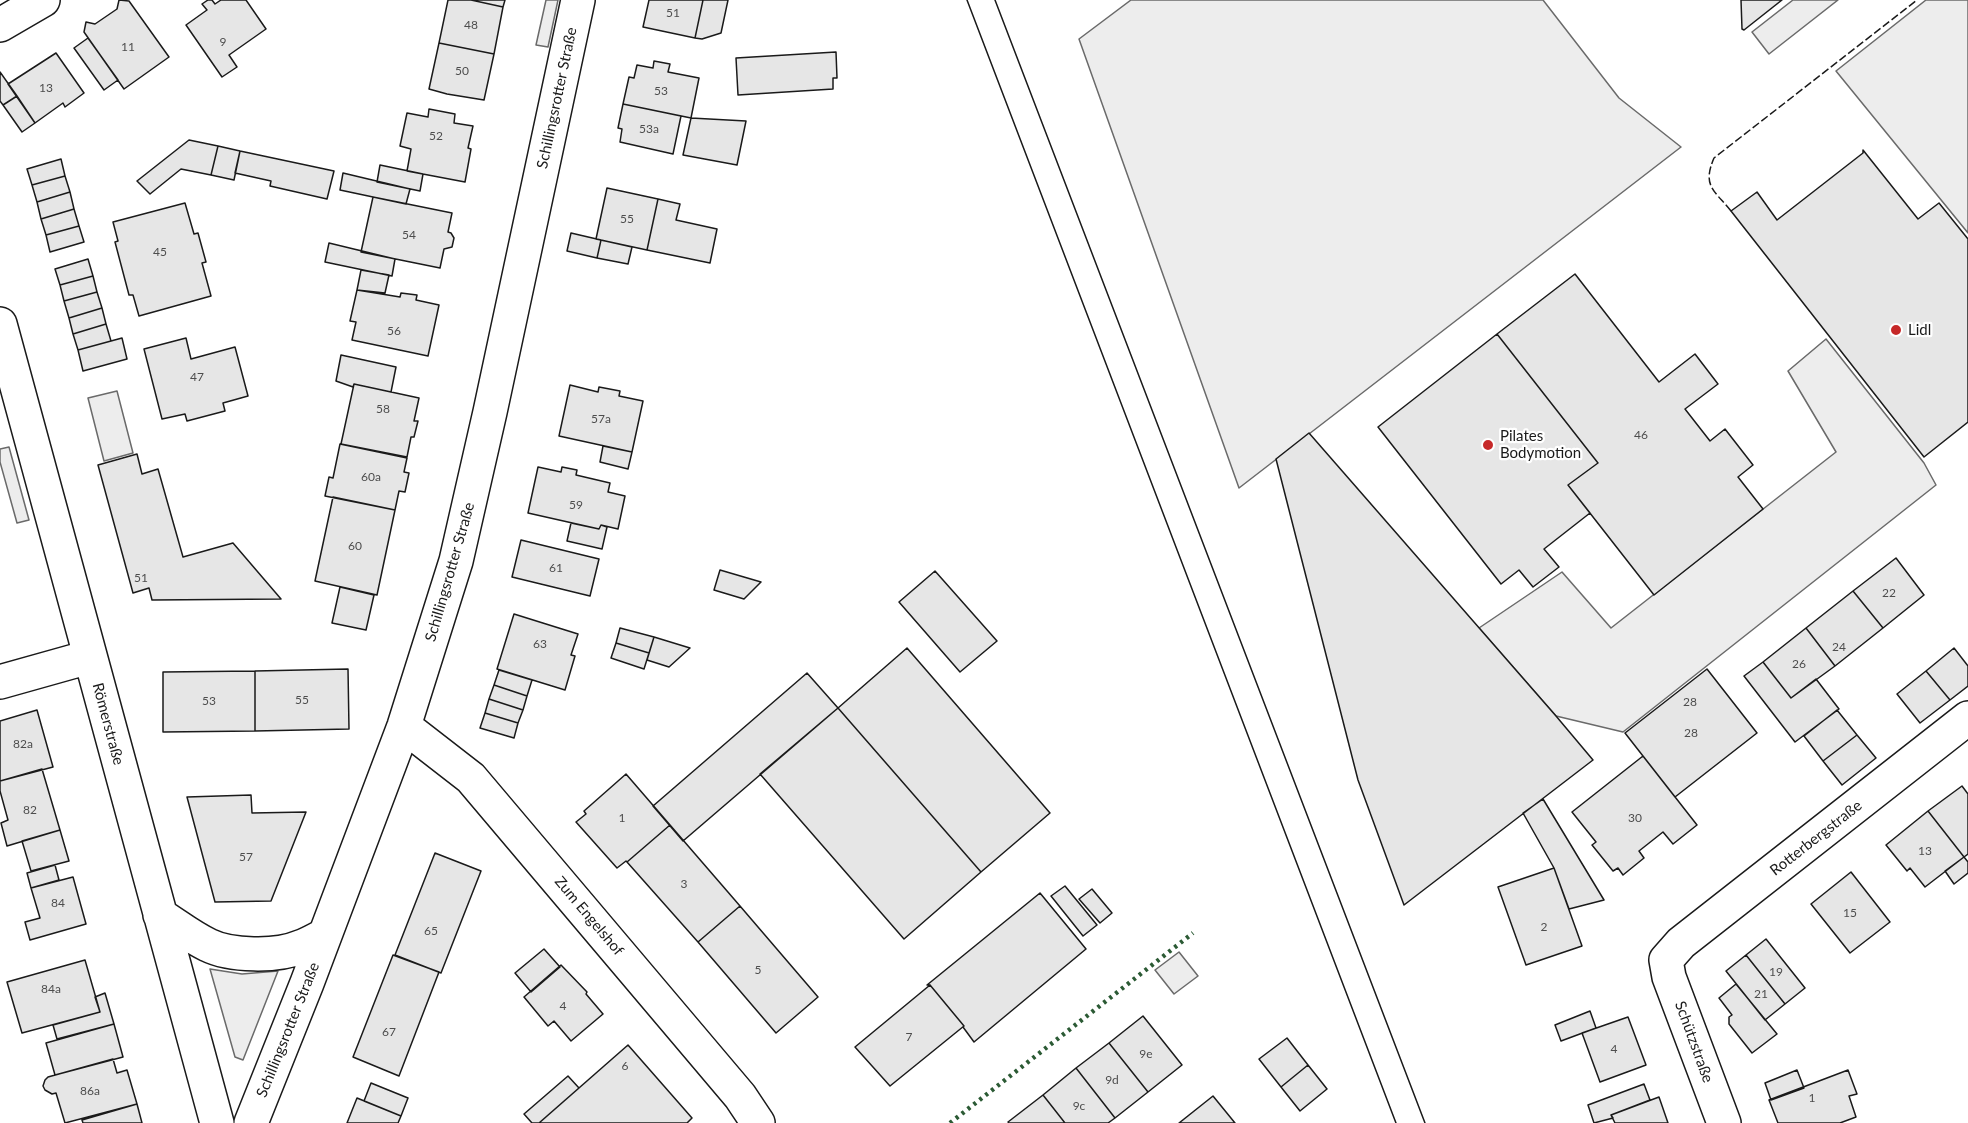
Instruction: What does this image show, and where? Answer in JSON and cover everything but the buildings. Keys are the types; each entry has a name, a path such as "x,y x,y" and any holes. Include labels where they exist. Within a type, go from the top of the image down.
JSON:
{"street":[{"path":"0,25 43,0"},
{"name":"Schillingsrotter Straße","path":"251,1123 404,726 456,561 578,0"},
{"name":"Römerstraße","path":"0,324 217,1123"},
{"path":"0,682 89,657"},
{"name":"Rotterbergstraße","path":"1666,960 1681,943 1968,718"},
{"name":"Zum Engelshof","path":"404,726 471,778 740,1096 758,1123"},
{"path":"160,915 210,946 231,951 279,952 298,948 325,935"},
{"name":"Schützstraße","path":"1666,960 1669,977 1724,1123"}],"shaded area":[{"path":"546,0 558,0 548,47 536,45"},
{"path":"1131,0 1543,0 1619,98 1681,147 1239,488 1079,39"},
{"path":"1793,0 1838,0 1769,54 1752,32"},
{"path":"1926,0 1968,0 1968,233 1836,71"},
{"path":"1826,339 1924,463 1936,485 1623,732 1556,716 1479,628 1562,572 1611,628 1836,452 1788,371"},
{"path":"117,391 133,453 104,461 88,398"},
{"path":"9,447 29,520 17,523 0,462 0,449"},
{"path":"1179,952 1198,976 1174,994 1155,970"},
{"path":"210,969 242,974 278,971 243,1060 235,1057"}],"tram line":[{"path":"967,0 1396,1123"},
{"path":"995,0 1425,1123"}],"hedge":[{"path":"950,1123 1193,933"}],"fence":[{"path":"1731,211 1715,192 1710,182 1709,175 1714,158 1917,0"}],"place":[{"name":"Lidl","path":"1896,330"},
{"name":"Pilates Bodymotion","path":"1488,445"}]}
